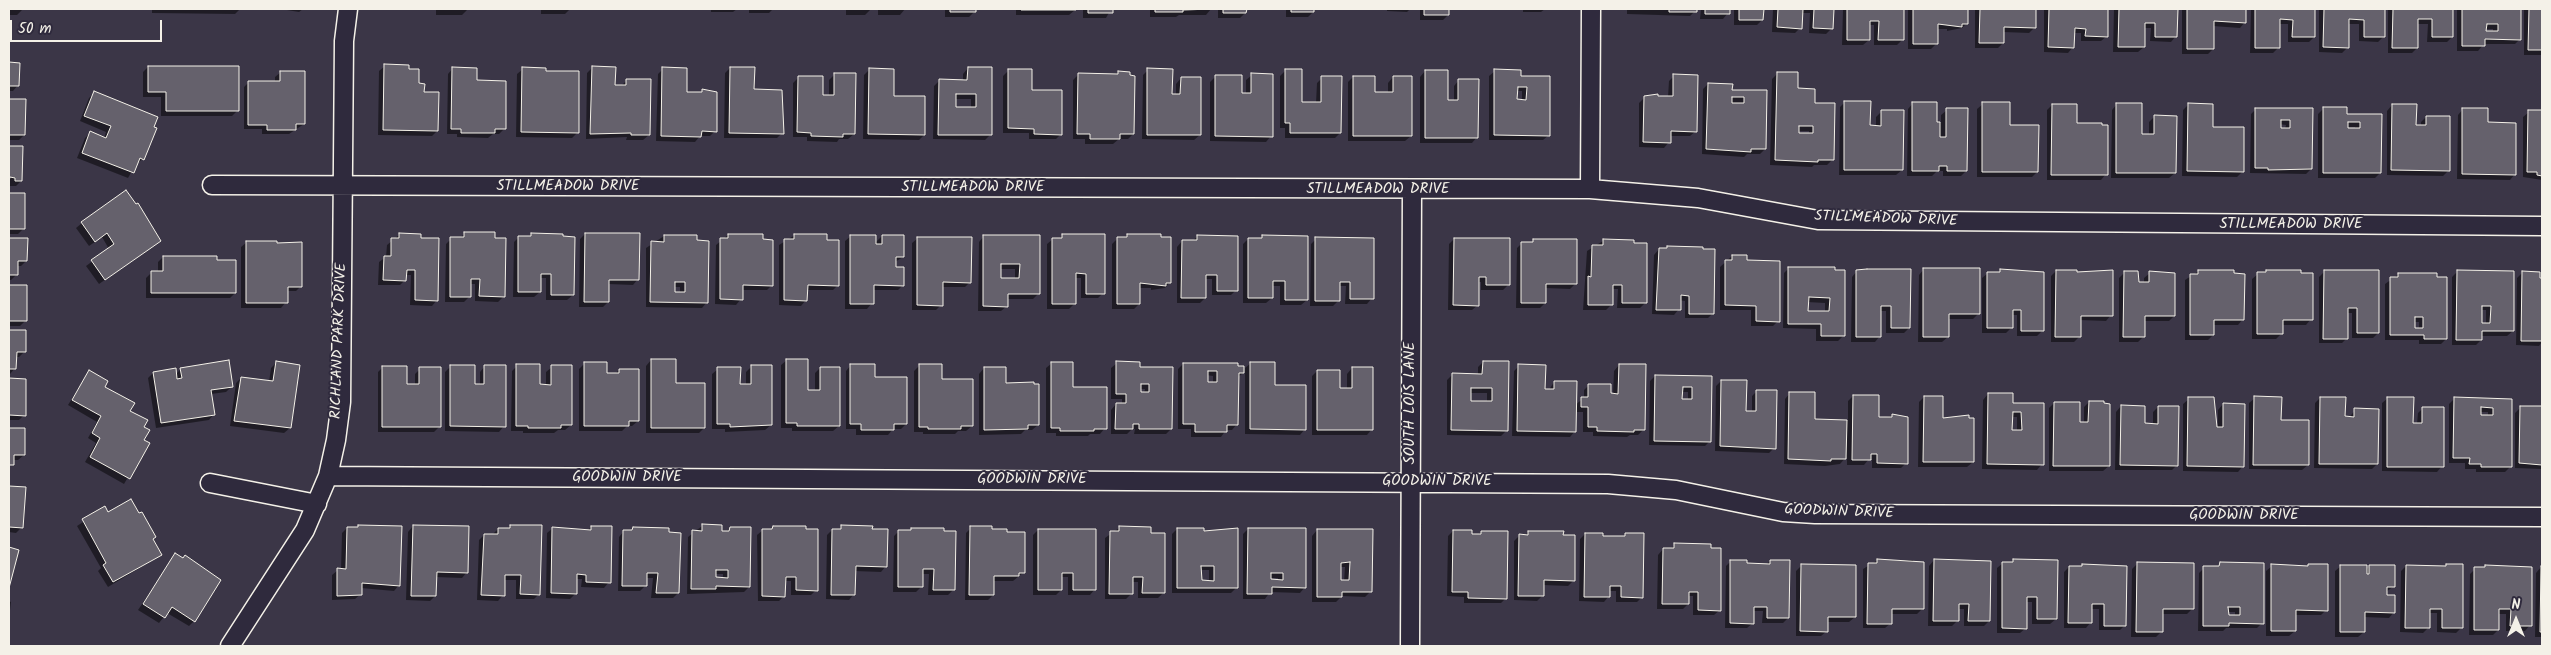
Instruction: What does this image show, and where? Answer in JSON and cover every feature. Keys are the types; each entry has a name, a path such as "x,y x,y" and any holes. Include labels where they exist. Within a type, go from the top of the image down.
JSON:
{"street":[{"name":"RICHLAND PARK DRIVE","path":"230,646 305,530 328,476 341,402 344,41 348,9"},
{"path":"1590,189 1591,9"},
{"name":"STILLMEADOW DRIVE","path":"212,185 1412,190 1590,189 1698,198 1827,220 2542,226"},
{"name":"SOUTH LOIS LANE","path":"1410,646 1412,190"},
{"name":"GOODWIN DRIVE","path":"328,476 1608,484 1676,490 1783,512 1815,514 2542,518"},
{"path":"210,483 317,504"}],"building":[{"path":"950,9 976,9 976,12 950,12"},
{"path":"1076,9 1076,10 1021,10"},
{"path":"1088,9 1113,9 1113,13 1088,13"},
{"path":"1155,9 1212,9 1155,12"},
{"path":"1223,9 1247,9 1246,13 1223,13"},
{"path":"1291,9 1314,9 1314,12 1291,12"},
{"path":"1424,9 1449,9 1449,15 1424,15"},
{"path":"1669,9 1697,9 1697,12 1669,12"},
{"path":"1705,9 1730,9 1730,14 1705,14"},
{"path":"1739,9 1764,9 1763,20 1739,20"},
{"path":"1778,9 1803,9 1802,29 1777,27"},
{"path":"1814,9 1834,9 1833,29 1813,28"},
{"path":"1847,9 1904,9 1904,40 1878,40 1879,21 1870,21 1870,40 1847,40"},
{"path":"1913,9 1968,9 1968,24 1962,24 1962,27 1938,24 1938,44 1913,44"},
{"path":"1980,9 2036,9 2036,28 2004,27 2004,43 1979,43"},
{"path":"2049,9 2108,9 2108,37 2085,36 2086,29 2075,28 2074,48 2048,47"},
{"path":"2119,9 2178,9 2177,37 2155,37 2155,23 2145,23 2145,47 2118,47"},
{"path":"2187,9 2246,9 2246,23 2214,21 2214,49 2187,49"},
{"path":"2255,9 2315,9 2315,37 2292,37 2293,20 2280,19 2280,48 2255,48"},
{"path":"2324,9 2385,9 2385,37 2364,37 2364,20 2349,19 2349,48 2323,47"},
{"path":"2393,9 2453,9 2453,37 2432,37 2432,19 2418,19 2418,48 2392,48"},
{"path":"2462,9 2521,9 2521,40 2485,39 2485,46 2462,46","holes":["2487,24 2498,24 2498,31 2486,31"]},
{"path":"2529,9 2542,9 2542,50 2528,50"},
{"path":"9,62 20,63 19,86 9,86"},
{"path":"384,64 409,65 409,69 419,69 419,83 425,84 424,92 439,92 438,131 383,130"},
{"path":"148,66 239,66 239,111 166,111 166,92 148,92"},
{"path":"592,66 616,67 615,85 626,85 626,79 651,79 650,135 631,135 631,133 590,134"},
{"path":"452,67 477,68 477,80 506,81 506,129 495,129 495,133 461,133 461,129 451,129"},
{"path":"522,67 546,68 546,71 579,71 579,133 521,132"},
{"path":"662,67 687,68 687,92 702,92 702,89 717,92 717,132 702,131 701,137 661,136"},
{"path":"730,67 755,67 754,89 782,90 784,134 729,133"},
{"path":"968,67 992,67 992,135 938,135 939,79 967,80","holes":["956,94 976,94 976,107 956,107"]},
{"path":"869,68 894,69 894,96 925,96 925,135 868,134"},
{"path":"1147,68 1173,69 1172,94 1180,94 1181,77 1201,77 1201,135 1147,135"},
{"path":"1008,69 1032,69 1032,90 1062,90 1062,135 1034,134 1034,129 1008,128"},
{"path":"1285,69 1302,69 1302,102 1321,102 1321,76 1342,76 1341,133 1290,133 1290,123 1285,123"},
{"path":"1494,69 1521,70 1521,76 1550,76 1550,136 1494,135","holes":["1518,87 1527,87 1526,100 1517,99"]},
{"path":"1425,70 1448,70 1448,100 1458,100 1458,79 1479,79 1478,138 1425,138"},
{"path":"280,71 305,71 305,124 296,124 296,130 267,130 267,125 248,125 248,81 280,81"},
{"path":"1118,71 1130,72 1130,75 1135,76 1134,134 1120,134 1120,139 1090,139 1090,134 1077,134 1078,73 1118,74"},
{"path":"1777,72 1798,72 1798,88 1815,89 1815,103 1835,103 1834,160 1818,160 1818,162 1775,160","holes":["1799,126 1813,126 1813,133 1799,133"]},
{"path":"834,73 856,73 855,134 843,134 843,137 811,136 811,133 797,132 798,76 823,76 823,95 834,95"},
{"path":"1251,73 1273,74 1273,137 1215,136 1215,75 1242,75 1242,93 1251,93"},
{"path":"1673,74 1698,75 1697,132 1671,131 1671,143 1643,142 1644,96 1658,94 1658,96 1673,96"},
{"path":"1353,76 1375,76 1375,92 1393,92 1393,76 1412,76 1412,136 1353,136"},
{"path":"1708,83 1733,84 1732,90 1767,90 1766,149 1751,149 1751,152 1706,149","holes":["1732,97 1744,97 1744,103 1732,103"]},
{"path":"94,91 158,117 154,127 157,128 144,160 140,158 134,173 82,153 90,131 106,138 111,126 84,116"},
{"path":"9,99 26,99 25,135 9,135"},
{"path":"1844,101 1871,101 1870,125 1881,126 1881,110 1904,110 1903,170 1844,170"},
{"path":"1912,102 1937,102 1937,122 1940,122 1940,137 1946,137 1946,108 1968,108 1967,171 1947,171 1947,166 1939,166 1939,171 1912,171"},
{"path":"1982,102 2010,102 2010,125 2039,125 2038,172 1982,172"},
{"path":"2116,103 2142,103 2142,134 2154,134 2154,115 2177,116 2176,173 2116,173"},
{"path":"2188,103 2213,104 2213,127 2244,127 2244,172 2187,171"},
{"path":"2052,104 2077,104 2077,123 2102,123 2102,125 2108,125 2108,175 2051,175"},
{"path":"2392,104 2417,104 2416,125 2426,125 2426,116 2450,116 2450,171 2391,170"},
{"path":"2323,107 2347,107 2347,114 2382,114 2381,173 2323,173","holes":["2348,122 2360,122 2360,128 2348,128"]},
{"path":"2255,108 2313,108 2312,169 2268,170 2268,168 2255,168","holes":["2281,120 2290,120 2290,128 2281,128"]},
{"path":"2462,108 2488,108 2488,122 2516,123 2516,175 2462,174"},
{"path":"2528,110 2542,110 2542,176 2537,175 2537,172 2527,172"},
{"path":"9,146 23,146 22,181 15,181 15,178 10,177 9,181"},
{"path":"126,190 136,204 138,203 161,241 105,280 91,260 114,244 107,233 95,242 81,222"},
{"path":"9,193 25,193 25,229 9,229"},
{"path":"464,232 495,232 495,238 506,238 505,297 479,296 480,279 471,279 471,297 450,297 450,237 464,237"},
{"path":"399,233 421,234 421,238 439,238 438,301 415,300 415,270 407,270 406,281 383,280 384,256 391,256 391,238 399,238"},
{"path":"531,233 563,234 563,236 575,237 574,295 551,295 551,274 541,274 541,292 518,292 518,236 531,236"},
{"path":"585,233 640,233 639,280 609,280 609,302 584,302"},
{"path":"728,234 763,234 763,239 773,240 773,286 743,285 743,300 720,299 720,238 728,238"},
{"path":"794,234 827,234 827,240 839,240 839,286 808,285 807,301 784,300 784,239 794,239"},
{"path":"1062,234 1105,234 1105,294 1086,294 1086,274 1076,273 1076,304 1052,304 1052,238 1062,238"},
{"path":"1127,234 1161,234 1161,237 1171,237 1171,283 1166,283 1166,286 1140,283 1140,304 1117,304 1117,237 1127,237"},
{"path":"664,235 697,235 697,240 709,241 708,303 650,302 651,241 664,242","holes":["675,282 685,282 685,292 675,292"]},
{"path":"850,235 876,235 876,244 882,244 882,235 904,235 904,257 896,257 896,267 904,267 904,286 874,285 874,304 850,304"},
{"path":"983,235 1040,235 1040,294 1008,294 1008,307 983,306","holes":["1001,264 1020,264 1019,278 1001,278"]},
{"path":"1197,235 1238,236 1238,291 1217,291 1217,275 1206,275 1206,298 1181,298 1182,240 1197,240"},
{"path":"1262,235 1308,236 1308,300 1285,300 1285,281 1273,281 1273,298 1248,298 1248,238 1262,238"},
{"path":"917,237 972,237 971,283 943,282 943,306 917,305"},
{"path":"1315,237 1374,238 1374,299 1350,299 1350,282 1340,282 1340,301 1315,301"},
{"path":"9,238 28,238 27,261 18,261 18,275 9,275"},
{"path":"1454,238 1510,238 1510,285 1486,285 1486,277 1479,277 1479,306 1453,305"},
{"path":"1533,239 1577,239 1577,284 1546,284 1546,303 1521,303 1521,242 1533,242"},
{"path":"1603,239 1634,240 1634,243 1647,243 1647,303 1622,303 1622,285 1613,285 1613,305 1588,305 1588,276 1591,277 1592,245 1603,245"},
{"path":"246,241 302,242 302,287 288,287 288,303 246,303"},
{"path":"1667,246 1715,249 1714,314 1689,314 1689,296 1681,295 1681,310 1656,310 1659,248 1667,248"},
{"path":"1732,255 1747,255 1747,260 1780,261 1780,322 1756,321 1756,306 1725,305 1725,260 1732,260"},
{"path":"163,256 217,256 217,260 236,260 236,293 151,293 151,271 163,271"},
{"path":"1788,267 1835,267 1835,270 1845,270 1845,336 1821,336 1821,324 1788,324","holes":["1809,297 1830,298 1829,311 1808,311"]},
{"path":"1923,268 1980,268 1980,314 1949,314 1949,337 1923,337"},
{"path":"1911,269 1910,328 1891,328 1891,306 1881,306 1881,337 1856,337 1856,270"},
{"path":"2000,269 2044,272 2044,331 2021,331 2021,310 2013,310 2013,328 1987,328 1987,272 2000,272"},
{"path":"2056,270 2077,270 2077,272 2113,270 2113,316 2081,316 2081,337 2055,337"},
{"path":"2198,270 2234,270 2234,273 2245,274 2244,320 2214,320 2214,335 2190,335 2190,274 2198,274"},
{"path":"2266,270 2301,270 2301,273 2313,273 2313,320 2283,320 2283,334 2257,334 2257,272 2266,272"},
{"path":"2324,270 2379,270 2379,333 2357,333 2357,308 2348,308 2348,339 2323,339"},
{"path":"2457,270 2514,271 2514,331 2482,331 2482,340 2456,340","holes":["2482,306 2491,306 2490,323 2482,323"]},
{"path":"2124,271 2138,271 2139,282 2149,282 2149,271 2175,273 2175,316 2145,316 2145,337 2123,337"},
{"path":"2522,271 2540,272 2540,278 2542,278 2542,341 2521,341"},
{"path":"2398,273 2437,273 2437,277 2447,277 2447,339 2424,339 2424,335 2390,335 2390,277 2398,277","holes":["2415,317 2423,317 2423,328 2415,328"]},
{"path":"9,285 27,285 27,321 9,321"},
{"path":"9,330 26,330 26,352 17,352 16,369 9,369"},
{"path":"651,359 676,359 676,383 705,383 705,428 651,428"},
{"path":"786,359 808,359 808,390 820,390 820,367 840,367 840,426 797,426 797,423 786,423"},
{"path":"229,360 233,387 211,390 215,415 161,423 153,372 176,368 177,379 182,378 180,368"},
{"path":"276,361 300,365 291,428 234,421 241,377 273,381"},
{"path":"1116,361 1140,362 1140,367 1173,367 1172,429 1139,429 1139,424 1133,424 1133,429 1115,429 1116,403 1126,403 1126,394 1116,394","holes":["1141,384 1149,384 1149,392 1141,392"]},
{"path":"1483,361 1509,361 1508,431 1451,430 1452,373 1482,374","holes":["1471,388 1492,388 1492,401 1471,401"]},
{"path":"584,362 607,362 607,373 619,373 619,369 639,369 639,421 629,421 629,426 584,426"},
{"path":"1051,362 1073,362 1073,387 1107,387 1107,429 1060,431 1060,428 1051,428"},
{"path":"1250,362 1275,362 1275,385 1306,385 1306,430 1250,429"},
{"path":"1183,363 1238,363 1238,366 1244,366 1244,373 1239,373 1238,425 1227,425 1227,432 1195,432 1195,424 1183,424","holes":["1208,371 1217,371 1217,382 1208,382"]},
{"path":"516,364 540,364 540,384 551,385 551,365 572,365 572,425 561,425 561,428 516,426"},
{"path":"850,364 875,364 875,377 907,377 907,424 894,424 894,430 861,430 861,424 850,424"},
{"path":"919,364 942,364 942,379 973,379 973,426 961,426 961,429 928,429 928,427 919,427"},
{"path":"1518,364 1546,365 1545,389 1554,389 1554,381 1577,381 1576,432 1517,431"},
{"path":"1619,364 1646,364 1645,430 1634,430 1634,432 1597,431 1597,427 1588,427 1588,407 1581,407 1581,397 1588,397 1588,384 1611,384 1611,393 1618,394"},
{"path":"450,365 475,365 475,384 484,384 484,365 506,365 506,427 450,426"},
{"path":"751,365 772,365 772,425 730,427 730,424 717,424 717,367 741,367 740,384 751,384"},
{"path":"382,366 407,366 407,384 419,384 419,367 441,367 441,427 382,427"},
{"path":"984,367 1006,367 1006,383 1034,382 1034,384 1039,384 1039,425 1028,425 1028,429 984,430"},
{"path":"1352,367 1373,367 1373,430 1317,430 1317,370 1340,370 1340,388 1352,388"},
{"path":"89,370 108,381 105,387 135,403 130,411 148,420 144,427 150,430 144,440 150,443 130,479 90,457 100,438 92,433 101,416 72,400"},
{"path":"1655,375 1712,376 1711,442 1654,441","holes":["1683,387 1692,387 1692,399 1682,399"]},
{"path":"9,378 26,379 26,416 9,415"},
{"path":"1721,380 1747,380 1746,411 1756,411 1756,390 1777,390 1776,449 1720,446"},
{"path":"1789,392 1815,392 1815,419 1847,420 1846,459 1831,459 1831,461 1788,459"},
{"path":"1988,393 2013,393 2013,403 2044,403 2044,465 1987,464","holes":["2013,412 2021,412 2022,430 2012,430"]},
{"path":"1853,395 1879,395 1879,417 1892,417 1892,414 1908,417 1908,464 1877,463 1877,454 1871,454 1871,460 1852,460"},
{"path":"1924,396 1943,396 1943,418 1969,415 1969,418 1974,418 1974,462 1923,462"},
{"path":"2254,396 2282,397 2281,420 2309,420 2309,465 2253,465"},
{"path":"2188,397 2214,397 2217,427 2223,427 2223,403 2245,404 2244,467 2187,466"},
{"path":"2320,397 2346,397 2345,416 2354,417 2354,408 2379,409 2378,464 2319,464"},
{"path":"2387,397 2414,397 2413,423 2422,423 2422,407 2444,407 2444,467 2387,467"},
{"path":"2454,397 2512,399 2512,467 2481,467 2481,464 2469,464 2470,458 2453,458","holes":["2481,407 2493,408 2493,415 2481,415"]},
{"path":"2089,401 2104,401 2104,403 2110,404 2110,466 2053,466 2054,402 2080,402 2080,422 2088,422"},
{"path":"2121,405 2145,406 2145,423 2158,424 2158,406 2179,406 2178,466 2120,465"},
{"path":"2520,406 2542,406 2542,465 2519,463"},
{"path":"9,428 25,428 25,455 14,455 14,465 9,465"},
{"path":"9,486 26,487 23,528 9,527"},
{"path":"131,499 139,513 142,512 156,537 153,539 162,555 113,582 103,565 106,563 82,519 105,506 108,512"},
{"path":"702,524 722,525 722,531 729,531 730,527 751,527 750,587 716,586 716,589 691,589 692,530 702,531","holes":["716,570 728,570 728,578 716,577"]},
{"path":"358,525 402,526 400,586 362,583 362,595 337,596 337,568 346,569 347,527 358,527"},
{"path":"413,525 469,526 468,573 437,572 436,596 411,596"},
{"path":"510,525 542,525 540,595 520,594 521,575 505,575 505,596 481,595 484,534 498,534 498,528 510,528"},
{"path":"841,525 873,526 872,529 888,529 887,567 856,566 855,595 831,595 832,529 841,529"},
{"path":"591,526 612,526 611,583 586,582 586,575 577,574 577,594 551,593 552,527 591,530"},
{"path":"773,526 806,526 806,529 818,529 818,591 796,590 796,577 786,577 785,597 762,596 762,529 772,529"},
{"path":"970,526 992,526 992,529 1007,529 1007,532 1025,532 1025,573 1019,573 1019,576 994,576 994,595 969,595"},
{"path":"1119,526 1151,527 1151,533 1165,533 1165,593 1142,593 1143,577 1133,577 1133,594 1109,594 1110,531 1119,531"},
{"path":"633,527 669,528 669,532 681,533 679,593 656,593 658,573 647,573 647,586 622,586 623,530 632,530"},
{"path":"911,528 944,528 944,531 956,531 955,590 933,590 934,569 923,569 923,587 898,587 898,530 911,530"},
{"path":"1177,528 1204,528 1204,531 1238,528 1238,588 1177,588","holes":["1201,566 1214,566 1214,581 1202,580"]},
{"path":"1248,528 1306,528 1306,588 1272,587 1272,594 1247,594","holes":["1271,573 1283,573 1283,580 1271,579"]},
{"path":"1038,529 1096,529 1096,590 1073,590 1073,573 1062,573 1062,590 1038,590"},
{"path":"1317,529 1373,529 1372,592 1342,592 1342,597 1317,597","holes":["1350,562 1349,580 1341,580 1341,563"]},
{"path":"1453,530 1472,530 1472,534 1481,534 1481,531 1508,531 1507,599 1468,598 1468,592 1452,592"},
{"path":"1528,531 1564,531 1563,535 1575,535 1575,581 1544,580 1544,596 1518,596 1519,534 1528,535"},
{"path":"1585,533 1603,533 1603,536 1625,536 1625,533 1644,533 1643,598 1621,597 1621,586 1610,586 1610,597 1584,597"},
{"path":"1674,543 1711,544 1711,548 1721,548 1721,611 1698,610 1698,592 1689,592 1689,604 1662,604 1663,548 1674,548"},
{"path":"9,547 19,550 9,588"},
{"path":"175,553 183,558 185,555 221,580 195,622 172,607 165,618 143,604"},
{"path":"1877,559 1924,562 1924,609 1892,609 1892,624 1867,624 1868,563 1877,563"},
{"path":"1934,559 1991,561 1990,621 1968,621 1969,604 1959,604 1959,621 1933,621"},
{"path":"2013,559 2058,560 2057,619 2037,619 2037,597 2027,597 2027,629 2002,628 2002,562 2013,562"},
{"path":"1730,560 1747,560 1747,563 1770,564 1770,560 1790,560 1789,618 1767,618 1767,607 1754,607 1754,624 1730,623"},
{"path":"2137,562 2194,563 2194,609 2163,609 2163,632 2136,632"},
{"path":"2220,562 2264,563 2264,624 2229,623 2229,626 2203,626 2203,566 2219,566","holes":["2228,607 2240,607 2240,615 2229,615"]},
{"path":"1801,564 1856,565 1856,617 1828,617 1828,632 1800,631"},
{"path":"2082,564 2127,566 2126,626 2104,626 2104,604 2092,604 2092,623 2068,623 2069,566 2082,566"},
{"path":"2271,564 2308,566 2308,564 2328,564 2328,611 2296,610 2296,631 2271,631"},
{"path":"2446,564 2463,564 2463,628 2442,628 2442,609 2430,609 2430,628 2405,628 2406,565 2446,566"},
{"path":"2340,565 2367,565 2367,574 2369,574 2369,565 2395,565 2395,587 2387,587 2387,595 2395,595 2395,613 2365,612 2365,632 2340,632"},
{"path":"2485,565 2532,567 2532,626 2510,626 2511,609 2499,609 2499,630 2474,630 2474,567 2485,567"},
{"path":"2541,566 2542,632 2540,632"}]}
